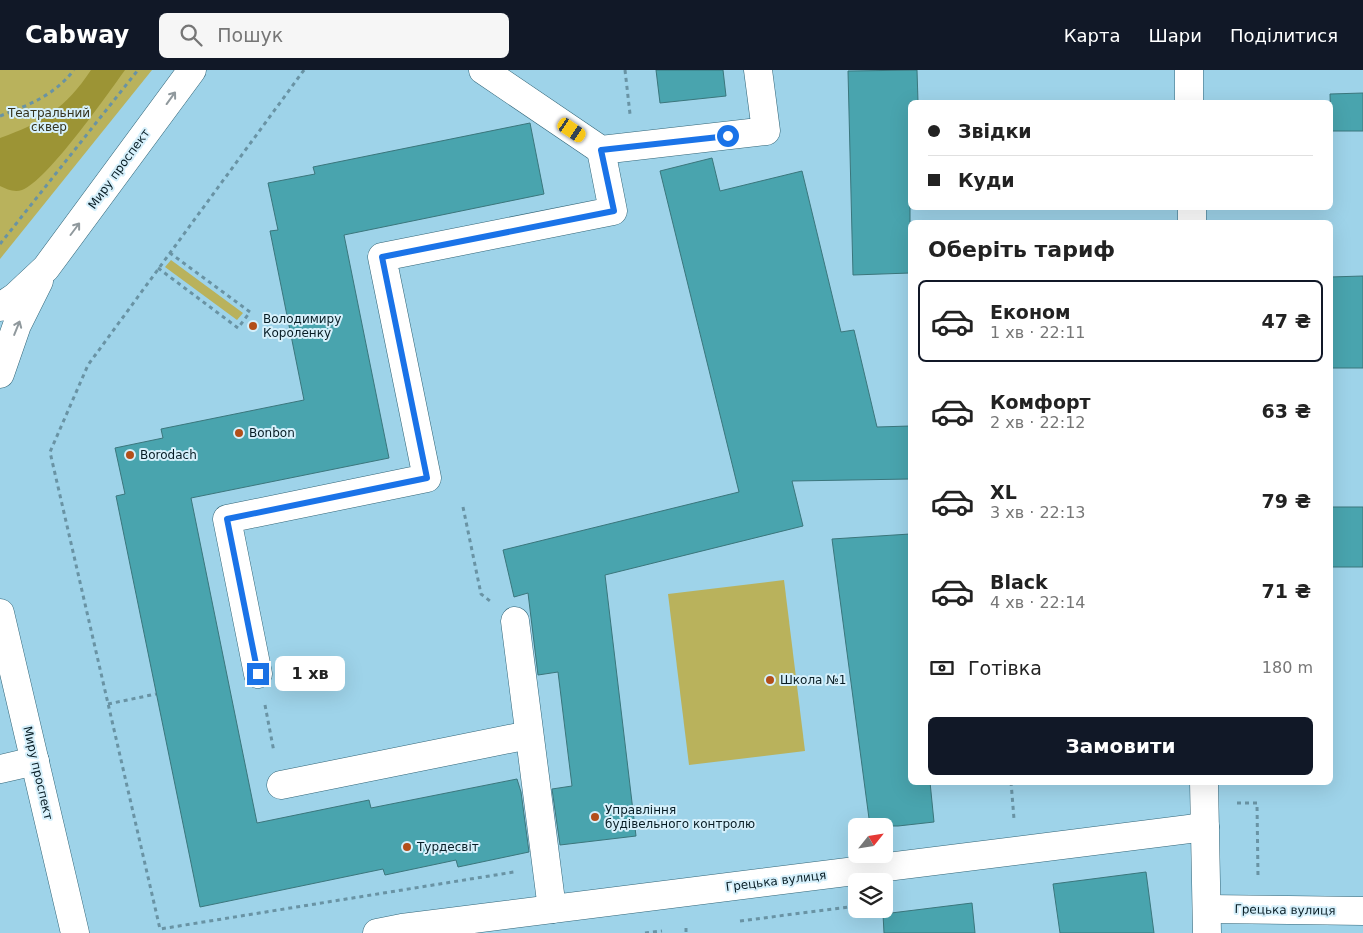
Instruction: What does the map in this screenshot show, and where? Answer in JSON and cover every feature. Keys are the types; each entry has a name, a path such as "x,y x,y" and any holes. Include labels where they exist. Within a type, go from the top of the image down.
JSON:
{"street":[{"name":"Миру проспект","path":"0,374 18,325 46,268 192,70"},
{"path":"483,70 601,150 766,131 758,70"},
{"path":"1189,70 1190,100"},
{"path":"258,674 227,519 427,478 382,257 614,211 601,150"},
{"name":"Миру проспект","path":"0,307 15,297 46,268"},
{"name":"Миру проспект","path":"0,613 75,933"},
{"path":"515,621 552,909"},
{"path":"281,785 530,735"},
{"path":"0,769 35,761"},
{"path":"1204,785 1207,921"},
{"name":"Грецька вулиця","path":"377,933 402,928 1205,827"},
{"name":"Грецька вулиця","path":"1207,921 1259,909 1363,911"}],"path":[{"path":"0,116 50,94 64,83 74,70"},
{"path":"0,244 138,70"},
{"path":"304,70 88,365 50,452 160,929 548,867"},
{"path":"158,268 238,328 242,323 250,312 170,252"},
{"path":"464,507 481,594"},
{"path":"258,674 281,785"},
{"path":"108,704 156,694"},
{"path":"1011,785 1014,828"},
{"path":"1257,803 1259,909"},
{"path":"734,922 848,907"},
{"path":"678,929 695,927"},
{"path":"686,928 686,933"},
{"path":"645,933 670,930"}],"green space":[{"name":"Театральний сквер","path":"0,70 152,70 0,259"},
{"path":"91,70 125,70 91,117 46,171 22,190 16,191 0,186 0,138 41,120 52,113 72,95"},
{"path":"171,260 243,313 237,320 165,267"},
{"path":"784,580 805,751 689,765 668,594"}],"building":[{"path":"656,70 723,70 726,96 660,103"},
{"path":"917,70 918,100 908,100 908,210 910,210 910,220 908,220 908,273 853,275 848,71"},
{"path":"1363,93 1363,131 1333,131 1333,100 1330,100 1330,94"},
{"path":"530,123 544,194 344,235 389,458 191,498 257,823 369,800 371,808 517,779 521,792 529,852 458,867 456,860 385,875 383,869 200,907 116,496 125,494 115,448 163,438 161,429 304,400 270,231 278,230 268,183 315,174 313,167"},
{"path":"712,158 720,191 802,171 841,332 854,330 877,427 908,426 908,479 792,481 803,526 605,575 636,836 560,845 552,789 572,786 558,672 538,675 528,593 514,597 503,550 739,492 660,171"},
{"path":"1363,276 1363,368 1333,368 1333,277"},
{"path":"1333,507 1363,507 1363,567 1333,567"},
{"path":"908,534 908,785 930,785 934,822 893,826 893,818 869,818 832,539"},
{"path":"1146,872 1154,933 1060,933 1053,884"},
{"path":"972,903 975,933 884,933 883,918 893,918 893,913"}],"place":[{"name":"Володимиру Короленку","path":"253,326"},
{"name":"Bonbon","path":"239,433"},
{"name":"Borodach","path":"130,455"},
{"name":"Школа №1","path":"770,680"},
{"name":"Управління будівельного контролю","path":"595,817"},
{"name":"Турдесвіт","path":"407,847"}],"route":[{"path":"258,674 227,519 427,478 382,257 614,211 601,150 728,136"}]}
